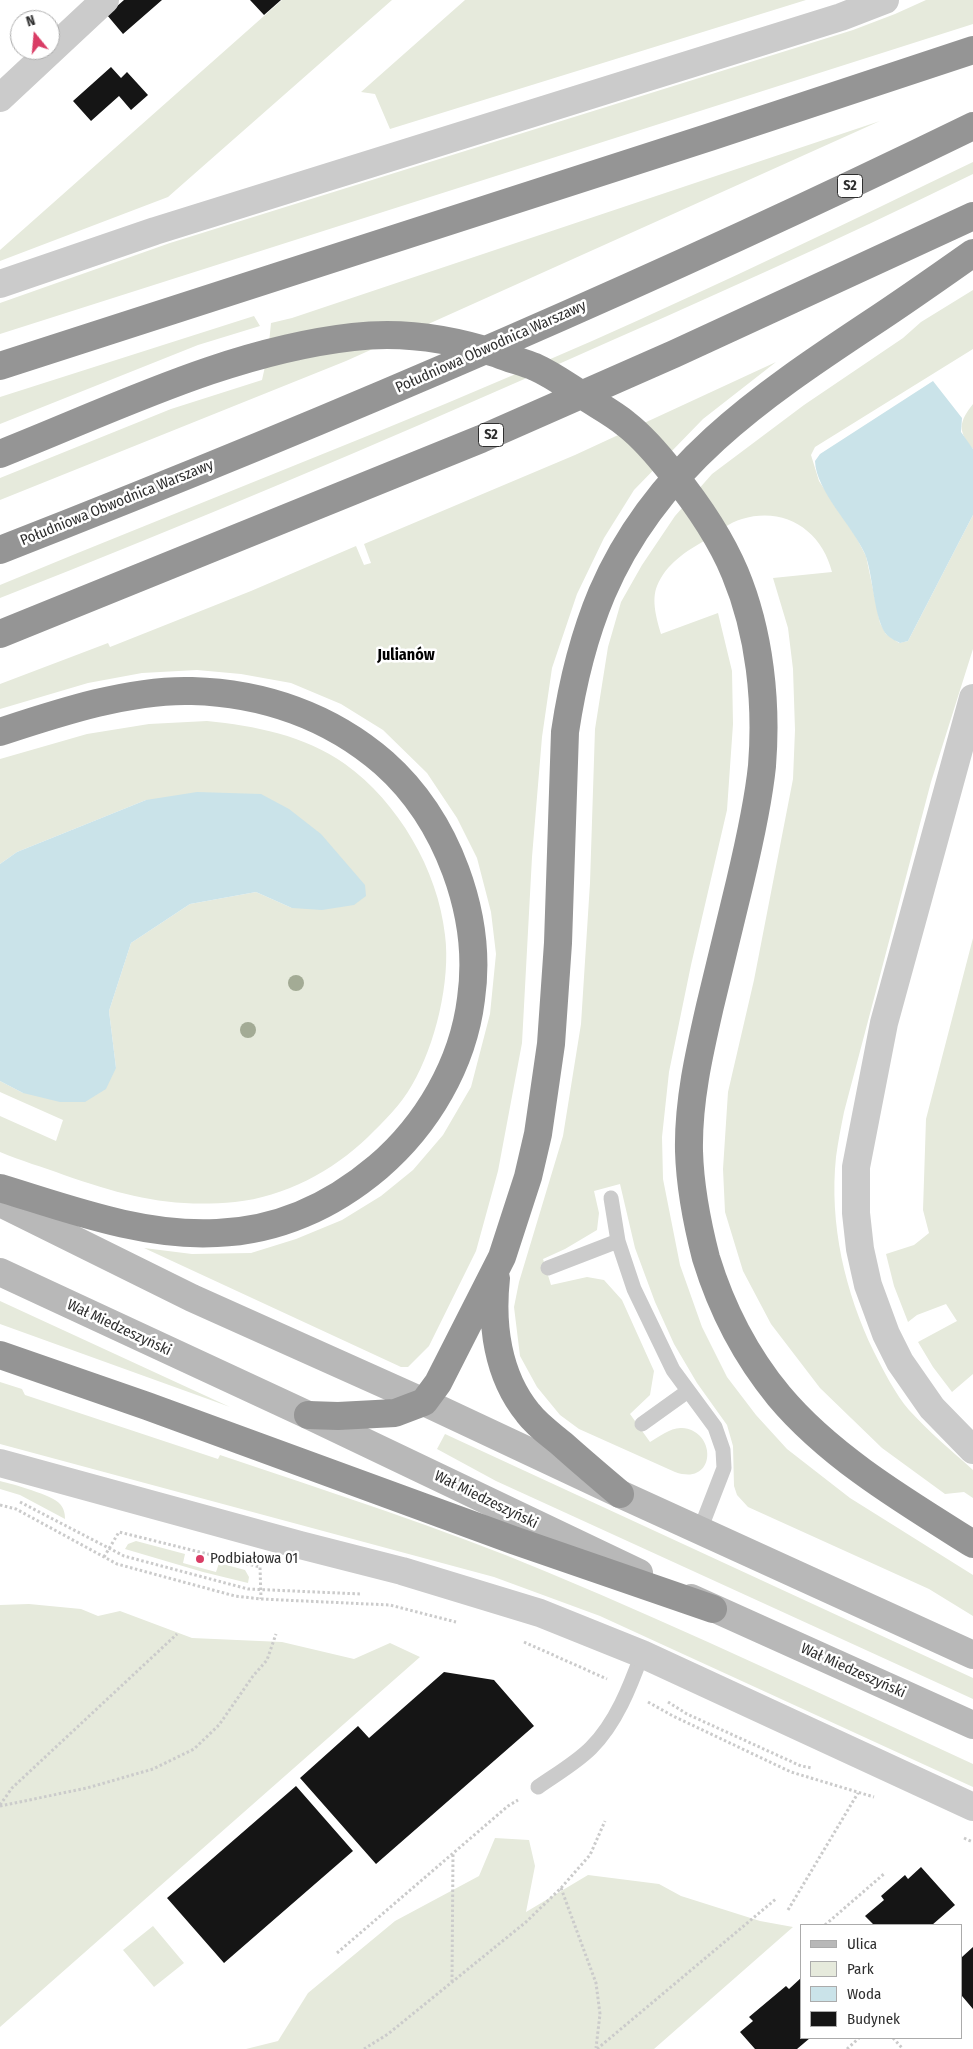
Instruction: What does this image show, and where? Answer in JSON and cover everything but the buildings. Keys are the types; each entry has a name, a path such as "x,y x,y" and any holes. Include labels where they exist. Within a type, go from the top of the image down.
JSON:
{"highway":[{"path":"0,366 701,140 973,50"},
{"name":"Południowa Obwodnica Warszawy","path":"0,550 374,399 726,243 973,126"},
{"name":"S2","path":"0,634 481,439 674,354 973,216"},
{"path":"308,1415 338,1416 395,1413 424,1402 438,1383 497,1266 516,1218 528,1177 545,1090 556,987 565,732 579,660 602,593 623,552 657,500 691,461 722,430 804,368 973,253"},
{"path":"0,454 208,371 268,353 317,342 356,336 395,334 458,343 536,367 628,425 654,450 695,501 716,534 736,574 747,609 758,656 764,717 762,767 753,826 694,1079 689,1152 697,1221 705,1254 731,1322 747,1350 779,1397 845,1458 872,1479 973,1544"},
{"path":"0,732 54,714 159,692 191,691 255,698 290,708 320,720 342,732 384,763 425,810 442,839 464,897 470,930 472,963 472,997 466,1026 458,1052 433,1104 414,1131 389,1158 359,1183 328,1203 295,1218 255,1228 219,1233 182,1234 110,1220 0,1188"},
{"path":"497,1266 493,1304 495,1331 502,1362 512,1388 528,1413 542,1427 620,1494"},
{"path":"0,1355 146,1406 512,1540 713,1609"}],"main road":[{"path":"0,1203 192,1298 424,1402 620,1494 973,1655"},
{"name":"Wał Miedzeszyński","path":"0,1272 308,1415 713,1609 973,1724"}],"street":[{"path":"0,98 105,0"},
{"path":"0,284 155,231 841,17 884,0"},
{"path":"973,698 884,1023 856,1167 856,1213 860,1249 868,1285 886,1334 900,1362 932,1408 973,1450"},
{"path":"0,1463 410,1573 540,1613 642,1654 973,1807"}],"lane":[{"path":"612,1198 618,1241 634,1289 673,1370 715,1427 723,1450 724,1468 700,1530"},
{"path":"548,1268 618,1241"},
{"path":"642,1424 688,1391"},
{"path":"538,1787 590,1748 608,1727 622,1702 642,1654"}],"path":[{"path":"16,1500 124,1556 248,1589 367,1594"},
{"path":"0,1505 16,1509 117,1564 235,1596 390,1605 457,1622"},
{"path":"104,1557 119,1532 260,1567 261,1599"},
{"path":"0,1806 12,1788 176,1634"},
{"path":"0,1806 106,1782 153,1768 194,1749 219,1725 253,1676 267,1660 276,1634"},
{"path":"523,1642 607,1679 604,1692 636,1711 646,1701 673,1716 792,1772 875,1797"},
{"path":"632,1680 687,1714 801,1766 819,1770"},
{"path":"338,1953 508,1806 538,1787"},
{"path":"788,1910 858,1793"},
{"path":"364,2049 388,2034 526,1922 561,1888 590,1855 605,1821"},
{"path":"955,1834 973,1842"},
{"path":"452,1983 453,1853"},
{"path":"826,1924 885,1873"},
{"path":"561,1888 596,1983 600,2014 596,2049"},
{"path":"596,2049 777,1898"},
{"path":"847,2049 858,2039"},
{"path":"894,2039 904,2049"}],"green space":[{"path":"282,0 392,0 168,197 0,261 0,250"},
{"path":"465,0 806,0 390,129 375,94 361,92"},
{"path":"926,0 973,0 973,24 0,334 0,303 170,243 853,30"},
{"path":"880,121 346,361 0,500 0,478 171,409 262,380 268,353 271,323 292,318"},
{"path":"973,162 973,174 716,294 352,454 212,513 0,598 0,585 519,373 736,275"},
{"path":"973,290 973,349 815,447 811,455 819,481 856,537 866,556 880,623 886,634 899,643 908,641 973,515 973,649 931,782 844,1112 836,1157 834,1182 837,1232 841,1257 855,1306 874,1352 895,1390 909,1410 973,1470 973,1498 964,1492 945,1494 882,1448 820,1388 771,1324 743,1271 725,1212 723,1169 728,1092 754,980 793,779 795,730 793,669 788,628 773,578 832,572 827,557 820,545 810,534 799,525 787,519 773,516 758,516 737,520 691,549 671,565 657,586 655,610 661,634 718,613 732,671 733,724 727,810 691,965 669,1072 662,1137 663,1179 680,1265 702,1327 727,1377 756,1415 787,1449 850,1498 973,1575 973,1616 929,1589 748,1507 737,1495 734,1486 733,1446 727,1425 697,1383 674,1344 655,1302 635,1248 620,1184 594,1191 599,1213 597,1230 565,1249 543,1259 551,1285 587,1277 604,1280 622,1300 654,1371 650,1395 630,1414 650,1442 678,1428 693,1431 702,1438 707,1456 705,1465 699,1472 689,1474 675,1472 579,1429 560,1415 537,1387 520,1356 514,1307 519,1282 563,1136 581,1024 590,883 595,729 608,647 621,602 642,565 675,516 712,474 804,405 903,338 921,322"},
{"path":"254,316 260,326 198,345 0,424 0,397"},
{"path":"776,362 703,419 634,490 604,538 577,594 552,668 542,737 532,857 522,1043 498,1171 476,1251 429,1346 408,1367 401,1367 144,1248 192,1254 251,1253 296,1239 342,1220 381,1196 413,1170 443,1135 471,1087 490,1014 496,954 491,912 477,858 457,818 427,773 383,730 341,704 291,683 241,674 197,670 142,673 88,683 0,709 0,684 108,643 110,647 251,591 356,546 364,565 371,563 364,544 575,455"},
{"path":"973,404 973,449 964,437 962,426 965,416"},
{"path":"207,721 261,729 313,746 345,764 382,798 412,839 434,886 445,935 446,972 434,1033 428,1052 412,1085 392,1112 354,1149 339,1161 307,1180 272,1195 235,1202 168,1202 107,1189 0,1152 0,1116 56,1141 63,1120 0,1092 0,1081 23,1093 116,1068 109,1011 131,943 190,904 256,892 292,908 146,800 17,852 0,864 0,759 87,734 149,724"},
{"path":"973,938 973,1374 952,1392 933,1367 918,1342 957,1321 946,1304 917,1315 908,1322 894,1286 886,1254 914,1245 929,1233 923,1210 926,1119"},
{"path":"0,1301 230,1407 0,1324"},
{"path":"0,1382 22,1389 25,1395 218,1459 220,1455 384,1510 547,1572 708,1642 973,1764 973,1787 600,1616 494,1577 0,1444"},
{"path":"445,1434 973,1678 973,1699 496,1481 437,1449"},
{"path":"0,1481 32,1490 56,1501 63,1509 65,1519 20,1495 0,1489"},
{"path":"136,1541 185,1554 183,1563 216,1572 219,1563 245,1570 249,1577 248,1583 125,1549 128,1544"},
{"path":"29,1604 81,1609 98,1616 120,1611 192,1638 282,1642 354,1659 390,1643 420,1657 0,2027 0,1605"},
{"path":"495,1838 529,1840 535,1866 526,1912 588,1875 659,1884 681,1896 760,1921 793,1927 654,2049 246,2049 278,2041 308,1993 395,1921 479,1876"},
{"path":"153,1926 184,1963 154,1987 123,1950"}],"water":[{"path":"933,381 962,418 961,432 973,449 973,515 908,641 900,643 888,636 883,629 876,609 865,554 821,484 815,461 820,454"},
{"path":"197,792 261,794 289,809 321,834 365,885 366,896 354,905 322,910 292,908 256,892 190,904 131,943 109,1011 116,1068 106,1089 85,1102 60,1102 23,1093 0,1081 0,864 17,852 146,800"}],"place":[{"name":"Podbiałowa 01","path":"200,1559"}],"district":[{"name":"Julianów","path":"406,656"}]}
